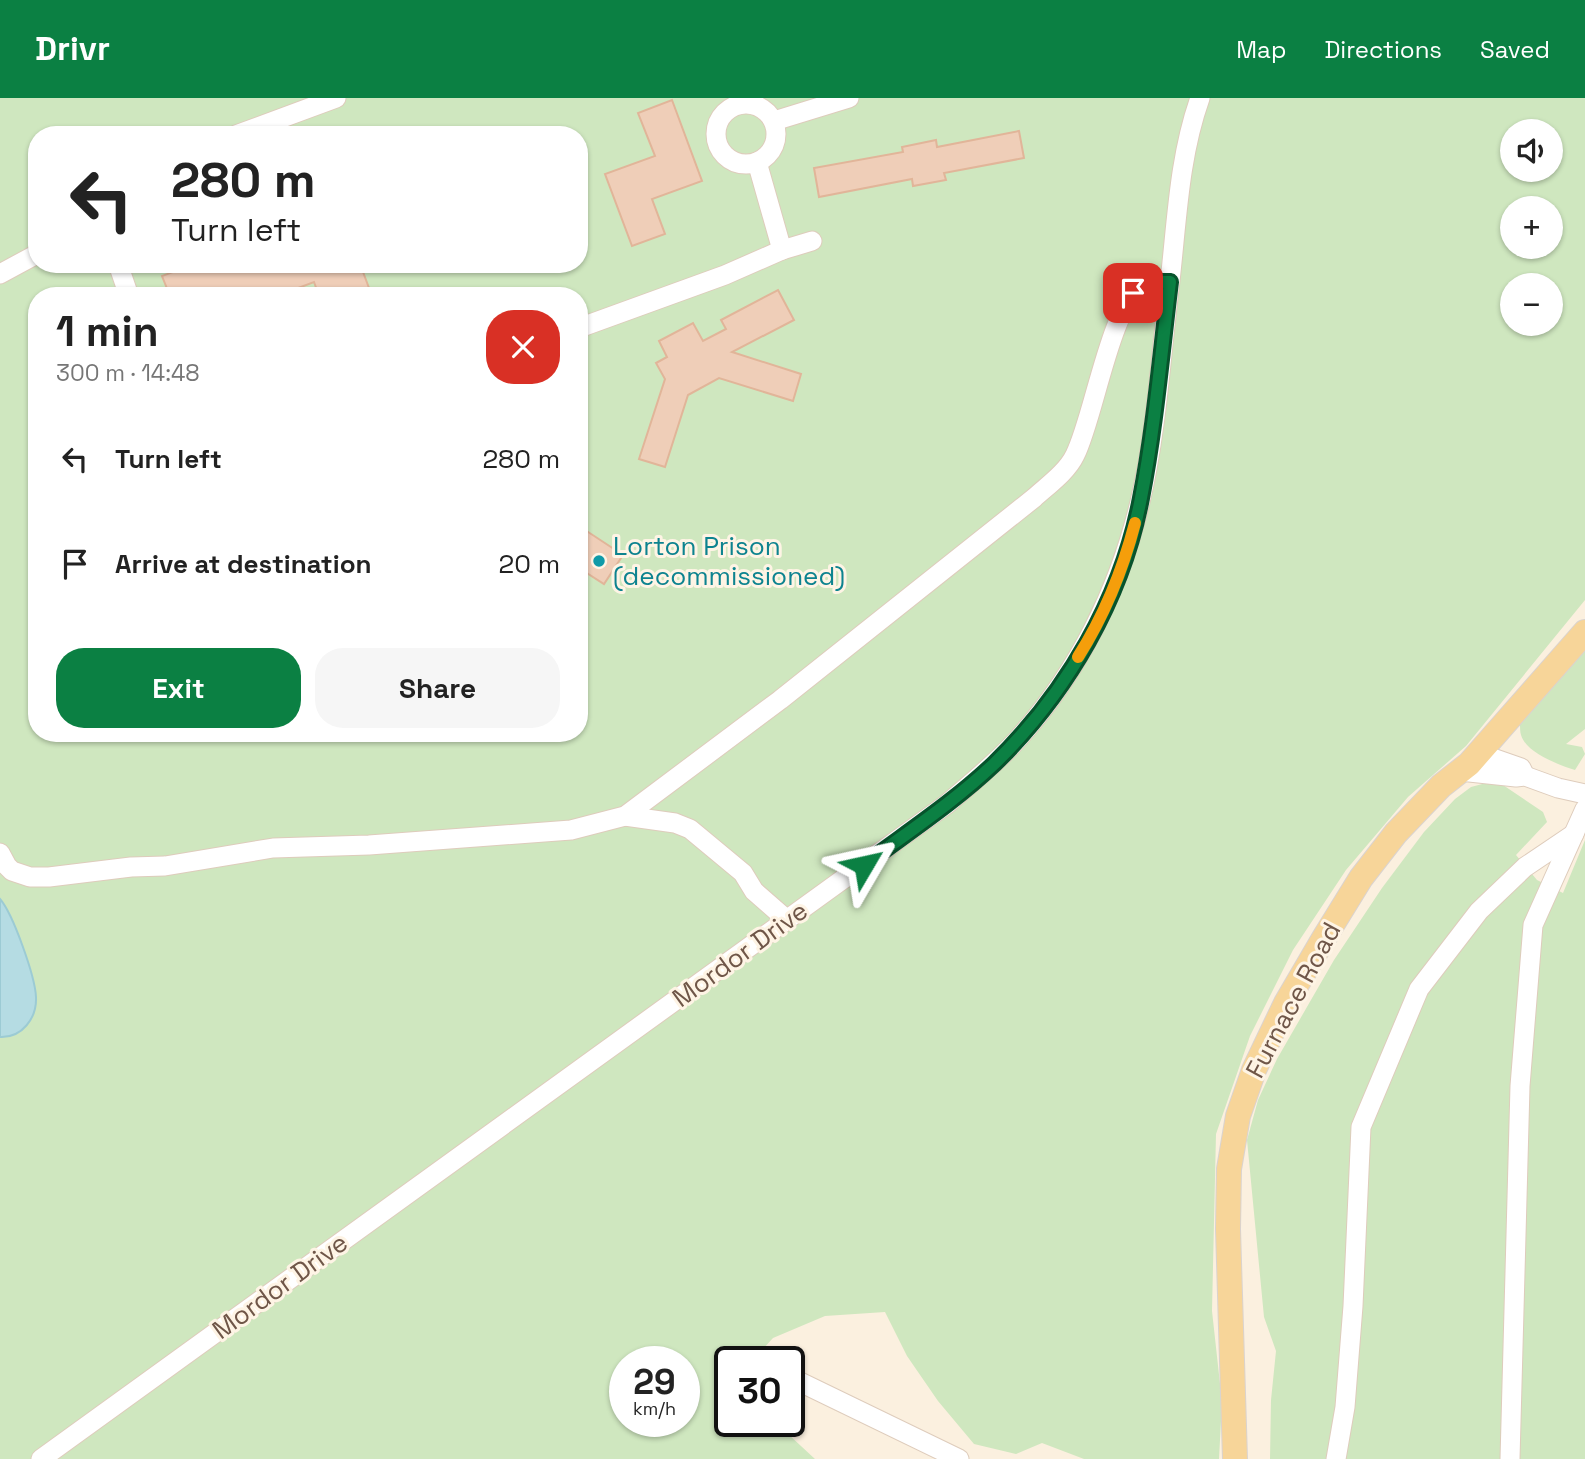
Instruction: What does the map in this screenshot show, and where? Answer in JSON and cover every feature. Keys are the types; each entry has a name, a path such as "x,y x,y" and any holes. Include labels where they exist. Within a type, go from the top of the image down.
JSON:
{"main road":[{"name":"Furnace Road","path":"1235,1459 1227,1230 1229,1169 1243,1098 1254,1070 1286,1003 1361,878 1396,833 1441,786 1478,753 1585,632"}],"street":[{"path":"260,126 336,98"},
{"path":"774,121 849,98"},
{"name":"Mordor Drive","path":"41,1459 947,804 992,765 1042,710 1082,651 1117,578 1141,499 1184,154 1200,98"},
{"path":"736,101 762,108 774,121 776,141 765,157 757,162 738,162 729,158 718,143 718,124 736,101"},
{"path":"757,162 782,250"},
{"path":"588,325 812,241"},
{"path":"0,274 28,259"},
{"path":"0,853 12,871 30,877 49,877 131,867 165,866 273,848 369,845 571,830 625,816 780,700 1034,498 1065,469 1077,452 1106,356 1133,293 1146,282 1170,282"},
{"path":"1478,753 1521,768 1525,776"},
{"path":"1460,771 1525,776 1585,794"},
{"path":"1510,1459 1519,1113 1528,972 1534,925 1585,809"},
{"path":"625,816 674,823 691,830 743,873 754,891 787,920"},
{"path":"1336,1459 1345,1407 1353,1306 1361,1127 1419,989 1479,911 1525,867 1574,834"},
{"path":"805,1384 959,1459"}],"green space":[{"path":"0,98 1585,98 1585,600 1466,746 1408,797 1346,870 1293,950 1250,1036 1216,1134 1212,1311 1222,1402 1219,1459 1084,1459 1042,1443 1016,1454 974,1444 938,1401 907,1356 885,1312 825,1316 773,1338 766,1346 714,1346 714,1437 791,1437 815,1459 0,1459"},
{"path":"1585,646 1585,729 1566,744 1582,747 1585,754 1575,770 1536,753 1524,741 1520,723"},
{"path":"1486,783 1503,785 1543,812 1547,822 1516,855 1537,880 1563,893 1585,840 1585,1459 1270,1459 1271,1400 1276,1351 1264,1317 1247,1140 1258,1100 1277,1059 1334,960 1382,888 1424,832 1455,799 1471,787"}],"water":[{"path":"0,899 11,918 32,975 36,1005 27,1025 15,1034 0,1037"}],"building":[{"path":"672,100 702,181 652,199 665,234 632,246 605,174 655,156 638,113"},
{"path":"1019,131 1024,158 944,173 946,180 913,186 912,179 819,197 814,168 903,152 902,147 936,140 937,147"},
{"path":"170,273 363,273 369,287 316,287 314,282 301,287 166,287 162,276"},
{"path":"778,290 794,320 732,352 801,374 793,401 719,378 688,395 665,467 639,459 665,379 656,363 667,357 659,341 693,323 703,341 726,329 721,320"},
{"name":"Lorton Prison (decommissioned)","path":"588,532 623,555 604,584 588,574"}],"slow traffic":[{"path":"1078,657 1117,578 1135,523"}],"place":[{"name":"Lorton Prison (decommissioned)","path":"599,561"}],"route":[{"path":"864,865 947,804 1017,740 1063,681 1100,617 1132,536 1141,499 1170,282 1146,282 1133,293"}]}
